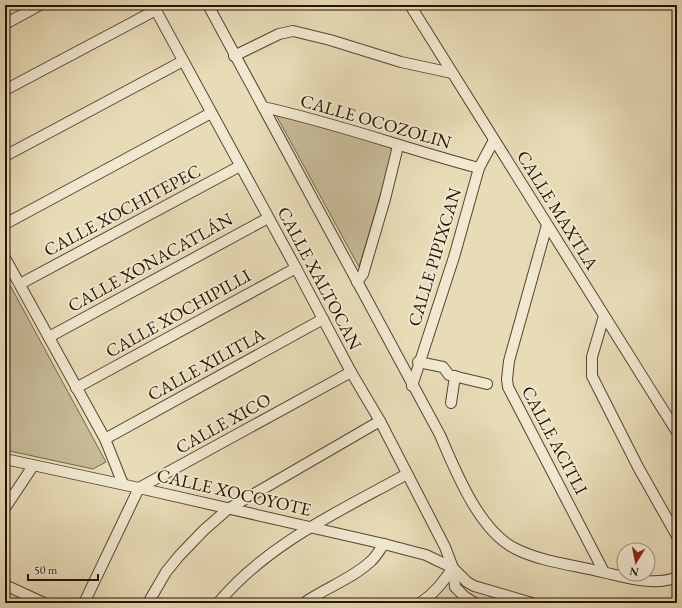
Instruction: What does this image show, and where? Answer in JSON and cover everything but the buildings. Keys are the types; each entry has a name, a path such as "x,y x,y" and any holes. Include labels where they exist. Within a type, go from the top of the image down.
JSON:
{"street":[{"path":"5,24 40,5"},
{"name":"CALLE XALTOCAN","path":"208,5 412,386 437,429 462,482 484,522 509,545 534,556 604,572"},
{"name":"CALLE MAXTLA","path":"410,5 677,432"},
{"path":"5,90 154,8"},
{"name":"CALLE XALTOCAN","path":"154,8 351,372 380,421 445,547 453,568"},
{"path":"234,56 279,34 293,31 330,40 401,62 452,73"},
{"path":"5,156 183,61"},
{"name":"CALLE OCOZOLIN","path":"263,107 331,124 398,146 479,168"},
{"path":"5,224 211,113"},
{"name":"CALLE PIPIXCAN","path":"412,386 418,362 454,257 479,168 494,140"},
{"path":"357,282 363,274 383,207 398,146"},
{"name":"CALLE XOCHITEPEC","path":"20,284 240,166"},
{"name":"CALLE XONACATLÁN","path":"49,337 268,218"},
{"name":"CALLE ACITLI","path":"547,225 509,361 507,379 508,387 604,572"},
{"path":"5,259 105,439 122,484"},
{"name":"CALLE XOCHIPILLI","path":"76,388 296,268"},
{"path":"604,316 592,357 592,376 642,473 677,536"},
{"name":"CALLE XILITLA","path":"105,439 323,319"},
{"path":"418,362 443,367 449,375 487,384"},
{"name":"CALLE XICO","path":"139,488 351,372"},
{"path":"451,403 455,376"},
{"path":"148,603 166,572 179,556 204,530 228,509 380,421"},
{"name":"CALLE XOCOYOTE","path":"5,459 32,466 122,484 426,555 453,568 467,582 474,586 532,603"},
{"path":"5,508 32,466"},
{"path":"218,603 241,578 267,556 310,527 407,474"},
{"path":"84,603 139,488"},
{"path":"304,603 362,569 372,561 384,544"},
{"path":"420,603 435,591 453,568"},
{"path":"453,568 455,587 465,597 475,603"},
{"path":"604,572 661,582 677,578"},
{"path":"5,585 44,603"}],"shaded area":[{"path":"276,115 395,146 359,267"},
{"path":"5,276 106,462 93,469 5,450"}]}
